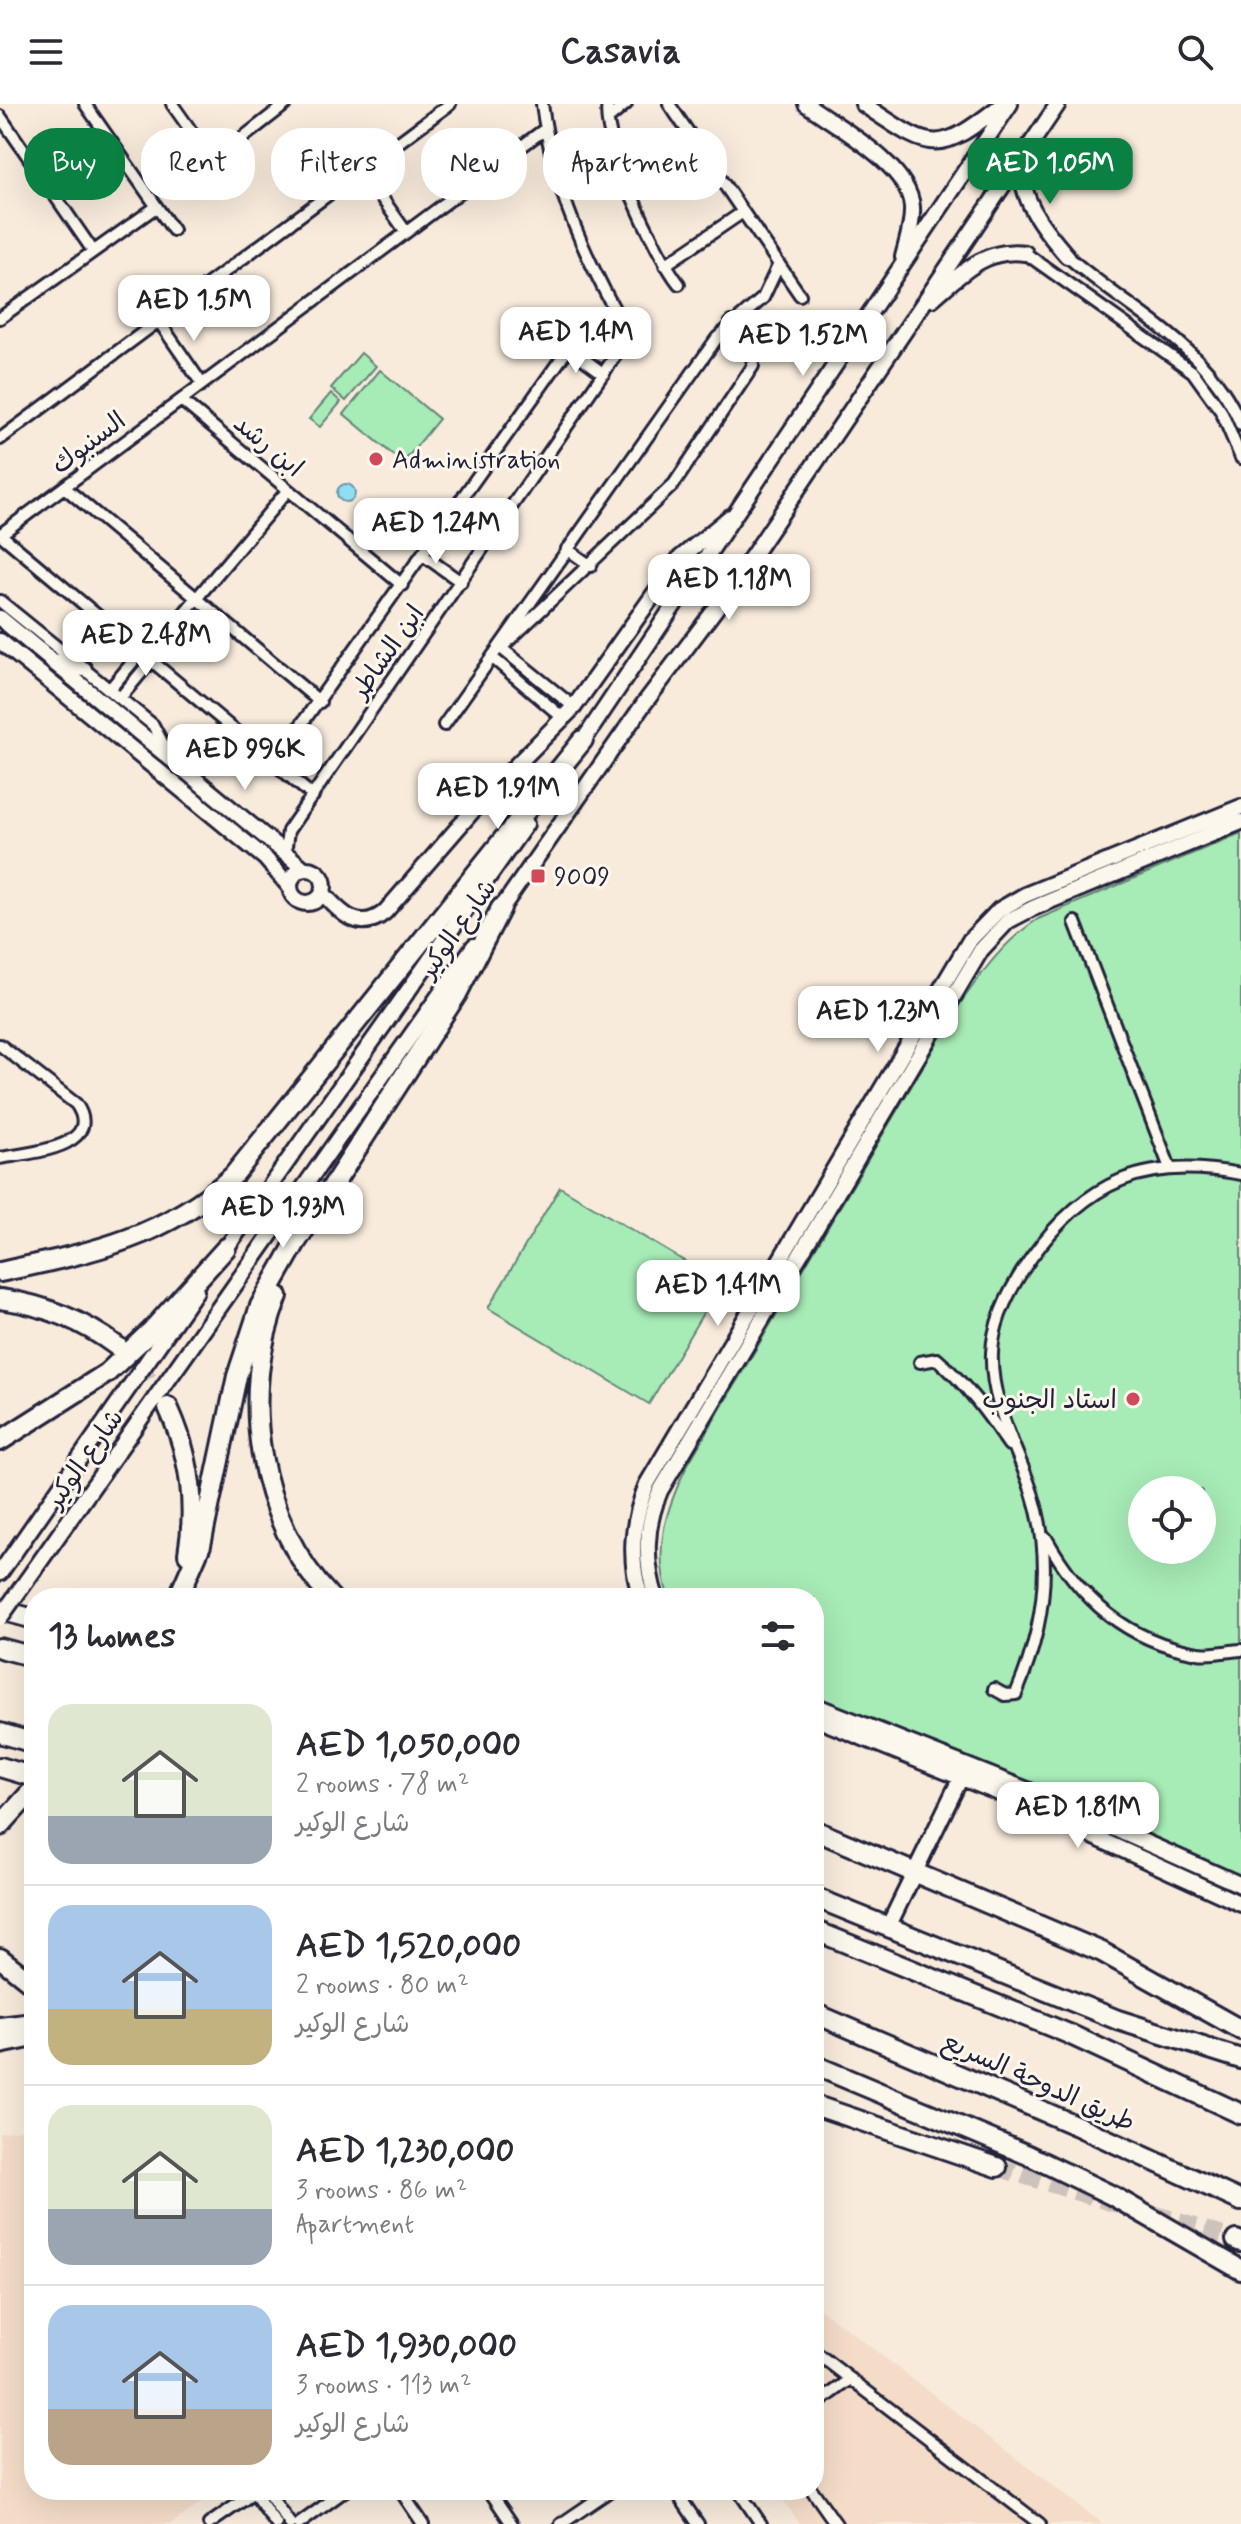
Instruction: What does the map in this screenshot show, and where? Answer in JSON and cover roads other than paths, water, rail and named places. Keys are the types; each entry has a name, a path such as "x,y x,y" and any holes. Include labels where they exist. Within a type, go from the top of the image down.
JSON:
{"highway":[{"path":"0,1272 120,1243 150,1232 178,1219 222,1186 254,1154 375,996 583,740"},
{"path":"182,1588 201,1545 246,1343 277,1274 457,994 501,908"},
{"path":"317,1214 271,1312 259,1364 257,1402 263,1463 274,1502 308,1569 323,1588"},
{"path":"0,1441 107,1373 152,1330 226,1248"},
{"path":"0,1299 46,1308 72,1318 118,1347"},
{"path":"168,1407 183,1442 192,1487 190,1543 181,1588"},
{"path":"0,1610 24,1616"},
{"path":"0,1648 24,1654"},
{"path":"0,1733 24,1740"},
{"path":"0,1767 24,1782"},
{"path":"0,1811 24,1793"},
{"path":"0,1826 24,1797"},
{"path":"824,1834 1102,1952 1241,2030"},
{"path":"824,1901 1118,2020 1241,2059"},
{"name":"طريق الدوحة السريع","path":"824,1934 1069,2034 1241,2114"},
{"path":"0,1958 24,1977"},
{"name":"طريق الدوحة السريع","path":"824,2017 1068,2121 1241,2201"},
{"path":"0,2027 24,2024"},
{"path":"0,2044 24,2039"},
{"path":"824,2069 1028,2155 1113,2196 1241,2270"},
{"path":"824,2108 997,2167"}],"street":[{"path":"85,104 173,230"},
{"path":"172,104 189,128"},
{"path":"255,128 286,104"},
{"path":"405,138 450,104"},
{"path":"542,104 545,128"},
{"path":"608,104 608,119 634,204 665,265 679,284"},
{"path":"806,104 881,158 901,179 912,203 901,267"},
{"path":"863,104 909,135 932,143 949,141 1003,104"},
{"name":"شارع الوكير","path":"4,1567 583,740 1010,104"},
{"name":"شارع الوكير","path":"0,1618 643,705 726,595 1058,104"},
{"path":"608,119 626,105"},
{"path":"669,105 800,295"},
{"path":"0,116 93,251"},
{"name":"السنبوك","path":"0,534 543,130"},
{"path":"1020,159 1022,184 1030,208 1067,256 1096,282 1176,337 1217,379 1241,425"},
{"path":"0,439 321,200"},
{"path":"383,200 406,232"},
{"name":"ابن الشاطر","path":"285,855 288,831 629,336 581,246 564,200"},
{"path":"0,318 156,207"},
{"path":"665,265 743,212"},
{"path":"919,309 982,259 1007,252 1025,253 1186,365 1206,388 1227,422 1241,458"},
{"path":"444,725 494,659 567,549 731,322 763,298 779,264"},
{"path":"158,320 202,384"},
{"path":"501,648 591,566 674,484 753,366 752,354 731,322"},
{"path":"274,763 580,332"},
{"path":"1166,351 1176,337"},
{"path":"569,348 604,374"},
{"name":"ابن رشد","path":"181,400 402,585"},
{"path":"64,487 320,702"},
{"path":"110,689 146,657 288,490"},
{"path":"289,886 296,872 310,868 322,876 323,893 352,919 365,923 375,920 502,779 569,712 664,577 698,541 740,510"},
{"path":"0,534 313,796"},
{"path":"567,549 591,566"},
{"path":"423,555 461,582"},
{"path":"0,601 153,725 173,763"},
{"path":"0,618 303,868"},
{"path":"0,641 265,858 289,886 291,894 303,903 311,903 323,893"},
{"path":"501,648 569,712"},
{"path":"120,698 146,657"},
{"path":"494,659 569,712"},
{"path":"50,660 84,669"},
{"path":"205,789 223,796 268,831 288,831"},
{"path":"639,1588 632,1547 634,1525 647,1484 970,940 999,910 1025,895 1241,807"},
{"path":"654,1588 646,1548 653,1508 660,1491 981,950 1008,921 1033,908 1241,822"},
{"path":"1075,922 1170,1168"},
{"path":"0,1045 76,1104 83,1118 80,1133 68,1143 0,1158"},
{"path":"1241,1174 1207,1167 1170,1168 1109,1184 1081,1201 1050,1232 1020,1274 999,1315 992,1350 993,1385 1043,1533 1075,1586 1114,1619 1156,1641 1200,1653 1241,1650"},
{"path":"920,1362 937,1359 953,1373 980,1403 1018,1458"},
{"path":"994,1689 1005,1695 1016,1694 1026,1671 1039,1626 1046,1578 1043,1533"},
{"path":"824,1709 964,1771 1241,1885"},
{"path":"824,1722 964,1771 1241,1904"},
{"path":"889,1925 964,1771"},
{"path":"824,2359 1040,2524"},
{"path":"824,2399 851,2379"},
{"path":"209,2524 244,2500"},
{"path":"261,2500 276,2524"},
{"path":"273,2500 290,2524"},
{"path":"299,2524 332,2500"},
{"path":"407,2500 423,2524"},
{"path":"496,2500 512,2524"},
{"path":"561,2524 596,2500"},
{"path":"682,2500 698,2524"},
{"path":"745,2500 761,2524"},
{"path":"819,2500 834,2523"}],"water":[{"path":"346,484 355,493 346,502 337,493"}],"tunnel":[{"path":"118,1347 139,1366 166,1405"},
{"path":"997,2167 1117,2204"},
{"path":"1153,2214 1236,2240"}],"place":[{"name":"Administration","path":"376,459"},
{"name":"9009","path":"538,876"},
{"name":"استاد الجنوب","path":"1133,1399"}]}
